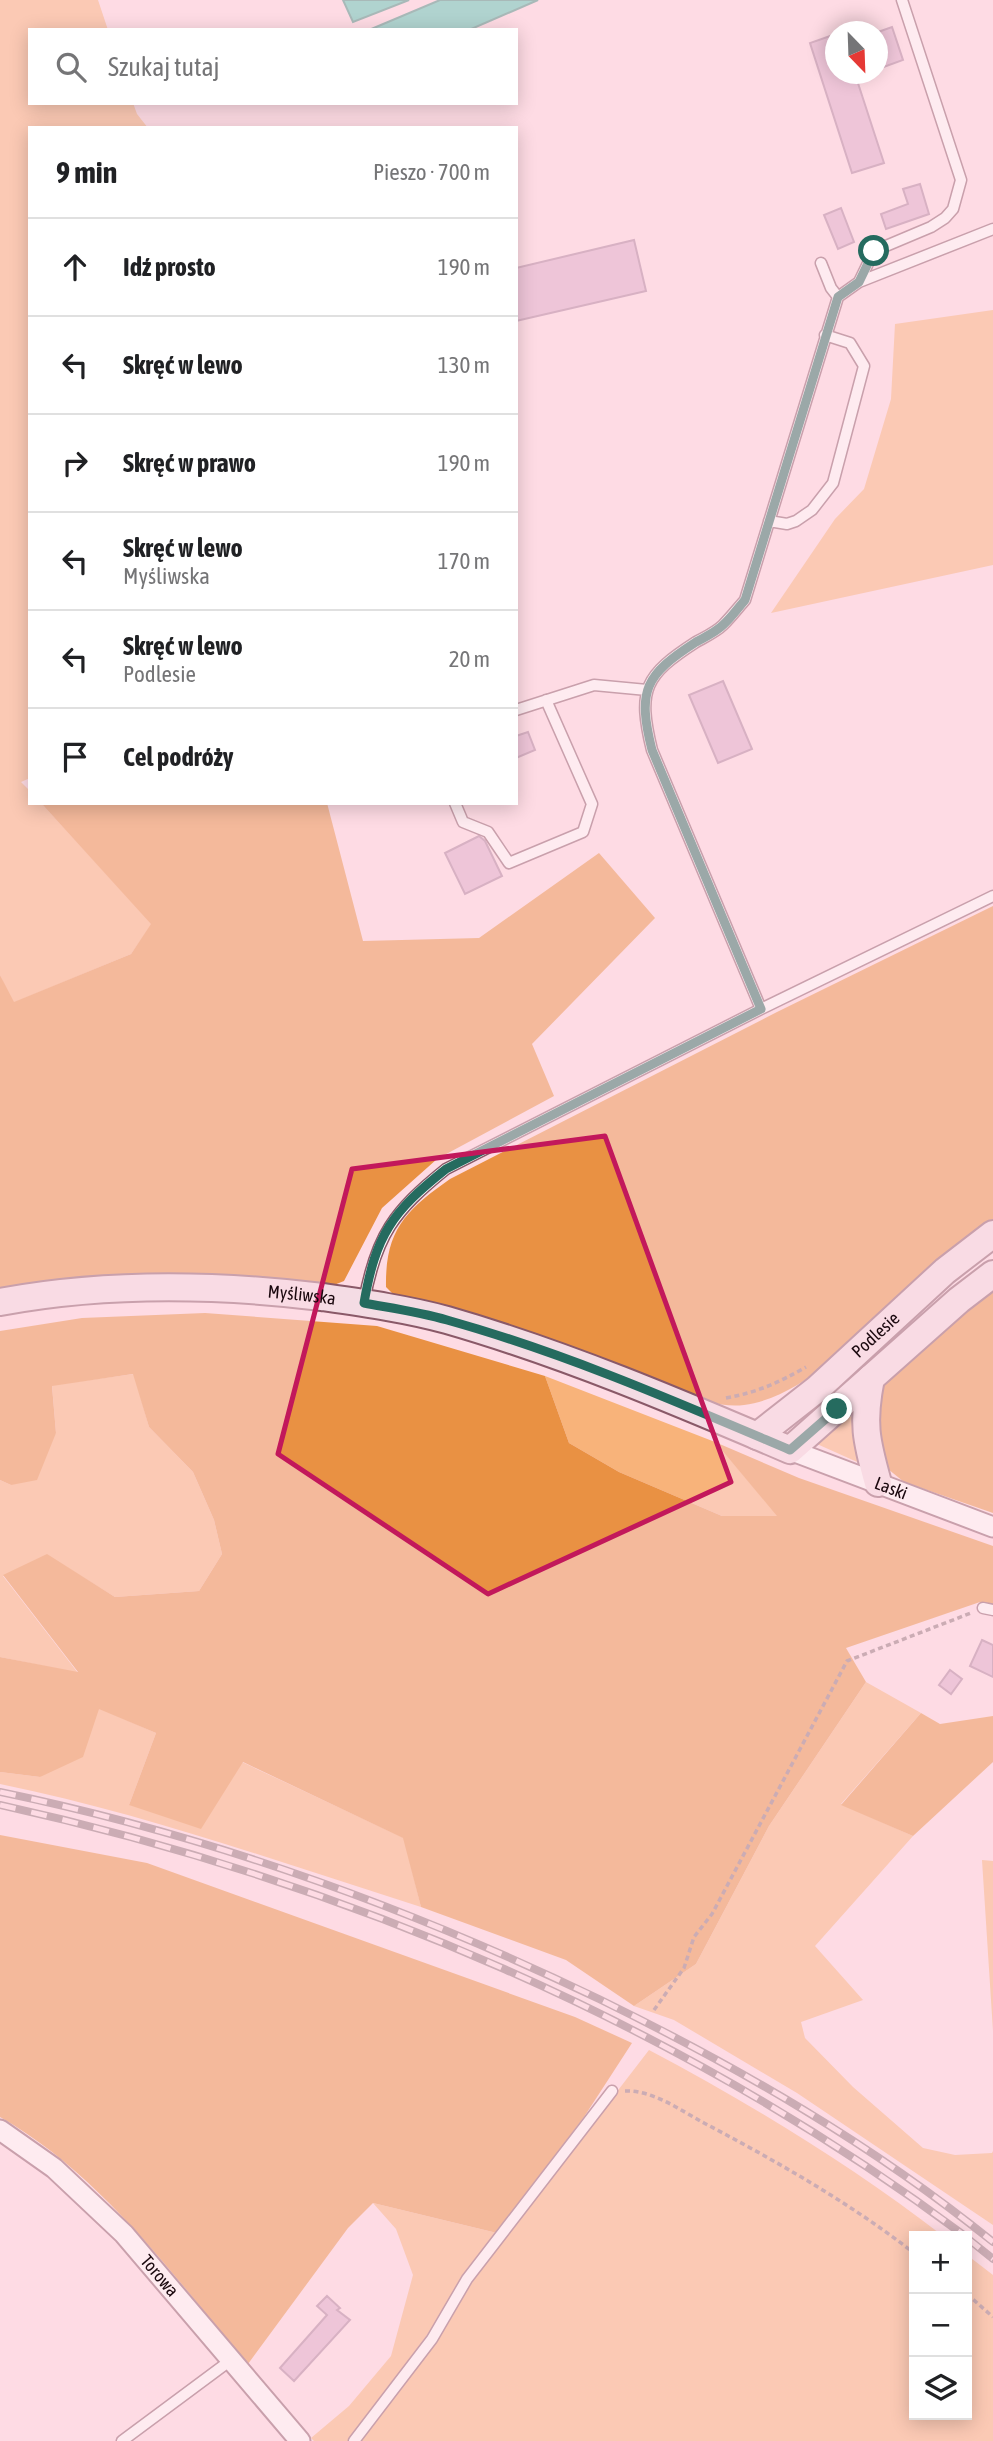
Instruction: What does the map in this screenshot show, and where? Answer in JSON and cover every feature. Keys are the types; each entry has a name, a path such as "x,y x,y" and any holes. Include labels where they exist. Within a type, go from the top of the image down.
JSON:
{"street":[{"name":"Podlesie","path":"757,1436 817,1389 945,1271 993,1234"},
{"name":"Podlesie","path":"790,1450 959,1300 993,1274"},
{"name":"Myśliwska","path":"0,1302 43,1295 163,1286 262,1290 364,1303 445,1319 527,1345 687,1406 790,1450"},
{"path":"871,1378 865,1418 867,1442 878,1483"},
{"path":"817,1389 819,1403 823,1408 837,1409"},
{"name":"Laski","path":"790,1450 993,1527"},
{"name":"Torowa","path":"0,2130 54,2168 124,2234 300,2441"}],"lane":[{"path":"859,282 874,251 931,227 945,218 953,209 961,180 902,0"},
{"path":"761,1009 652,750 645,723 648,690 654,675 666,662 723,625 745,600 838,297 859,282 993,229"},
{"path":"821,263 831,288 838,297"},
{"path":"769,521 787,524 796,521 811,510 833,483 864,366 850,342 825,335"},
{"path":"518,709 594,685 648,690"},
{"path":"456,805 463,822 488,832 509,863 583,832 592,804 546,700"},
{"path":"364,1303 370,1266 379,1242 390,1224 419,1191 446,1169 761,1009 993,896"},
{"path":"354,2441 432,2339 467,2279 611,2091"},
{"path":"122,2441 231,2360"}],"path":[{"path":"687,1406 754,1393 774,1385 815,1360"},
{"path":"654,2010 684,1969 694,1937 712,1914 847,1661 988,1609"},
{"path":"611,2091 632,2091 650,2095 722,2133 808,2181 909,2250"},
{"path":"972,2298 993,2317"}],"highlighted area":[{"path":"605,1136 731,1482 488,1594 278,1454 352,1169"}],"shaded area":[{"path":"0,0 98,0 107,28 28,28 28,105 134,105 146,126 28,126 28,779 21,782 28,789 28,805 43,805 152,924 131,954 13,1003 0,975"},
{"path":"343,0 409,0 353,22"},
{"path":"440,0 538,0 474,28 374,28"},
{"path":"993,310 993,565 771,613 835,519 864,489 891,399 895,324"},
{"path":"43,805 328,805 363,941 479,938 599,853 655,918 532,1044 554,1096 437,1159 382,1208 344,1281 329,1287 0,1292 0,975 14,1002 131,954 151,924"},
{"path":"993,906 993,1223 841,1353 804,1381 764,1400 744,1405 712,1402 681,1394 395,1296 386,1287 389,1250 401,1223 421,1201 450,1179 777,1012"},
{"path":"993,1290 993,1513 904,1482 888,1469 874,1439 882,1385 943,1326"},
{"path":"205,1313 377,1326 545,1376 569,1443 619,1472 722,1516 777,1516 715,1442 799,1478 993,1546 993,1604 980,1602 846,1648 866,1682 769,1826 696,1964 634,2006 566,1960 421,1907 403,1838 243,1762 201,1829 129,1805 156,1733 99,1709 83,1757 40,1777 0,1772 0,1657 78,1672 3,1575 47,1554 115,1597 199,1591 222,1554 214,1520 193,1472 149,1427 133,1374 52,1386 56,1433 37,1480 11,1485 0,1480 0,1331 82,1318"},
{"path":"134,1374 149,1427 193,1472 214,1520 222,1554 199,1591 115,1597 47,1555 3,1576 78,1673 0,1657 0,1480 11,1485 56,1433 52,1385"},
{"path":"545,1376 715,1442 778,1516 722,1516 619,1472 569,1443"},
{"path":"849,1416 857,1418 864,1465 817,1444"},
{"path":"866,1682 921,1713 841,1804 913,1836 815,1946 863,2000 801,2022 805,2038 853,2087 923,2148 955,2155 993,2151 993,2225 797,2093 674,2020 634,2006 696,1964 769,1826"},
{"path":"99,1708 156,1733 129,1805 242,1762 404,1838 421,1907 159,1824 0,1784 0,1772 40,1777"},
{"path":"921,1713 940,1724 993,1716 993,1762 913,1836 841,1805"},
{"path":"0,1835 147,1863 575,2017 632,2043 584,2117 497,2233 373,2203 348,2228 248,2364 163,2262 104,2197 37,2141 0,2117"},
{"path":"982,1860 993,1861 993,2031"},
{"path":"649,2050 800,2137 936,2231 909,2231 909,2420 972,2420 972,2259 993,2275 993,2441 360,2441 439,2338 479,2271"},
{"path":"373,2203 497,2233 403,2370 350,2439 314,2441 311,2438 349,2406 391,2356 413,2275 396,2229"}],"building":[{"path":"892,27 903,60 888,65 888,28"},
{"path":"825,38 825,84 858,84 884,163 852,173 810,43"},
{"path":"920,184 929,214 886,229 881,214 908,204 903,189"},
{"path":"841,208 854,242 838,249 824,215"},
{"path":"634,240 646,291 518,321 518,268"},
{"path":"723,681 752,749 718,763 689,695"},
{"path":"528,732 535,750 518,757 518,735"},
{"path":"479,836 485,841 502,876 465,894 445,853"},
{"path":"982,1640 993,1645 993,1677 970,1666"},
{"path":"950,1670 962,1679 951,1694 939,1685"},
{"path":"327,2296 340,2308 337,2310 350,2320 294,2381 280,2368 327,2315 317,2306"}],"railway":[{"path":"0,1792 78,1809 231,1852 380,1904 527,1965 651,2025 803,2109 900,2172 993,2242"},
{"path":"0,1805 129,1837 256,1875 382,1919 505,1970 626,2027 743,2090 856,2160 958,2231"},
{"path":"972,2242 993,2259"}],"route":[{"path":"837,1409 790,1450 582,1364 527,1345 445,1319 364,1303 370,1266 379,1242 396,1215 446,1169 761,1009 652,750 645,723 648,690 654,675 666,662 723,625 745,600 838,297 859,282 874,251"}]}
